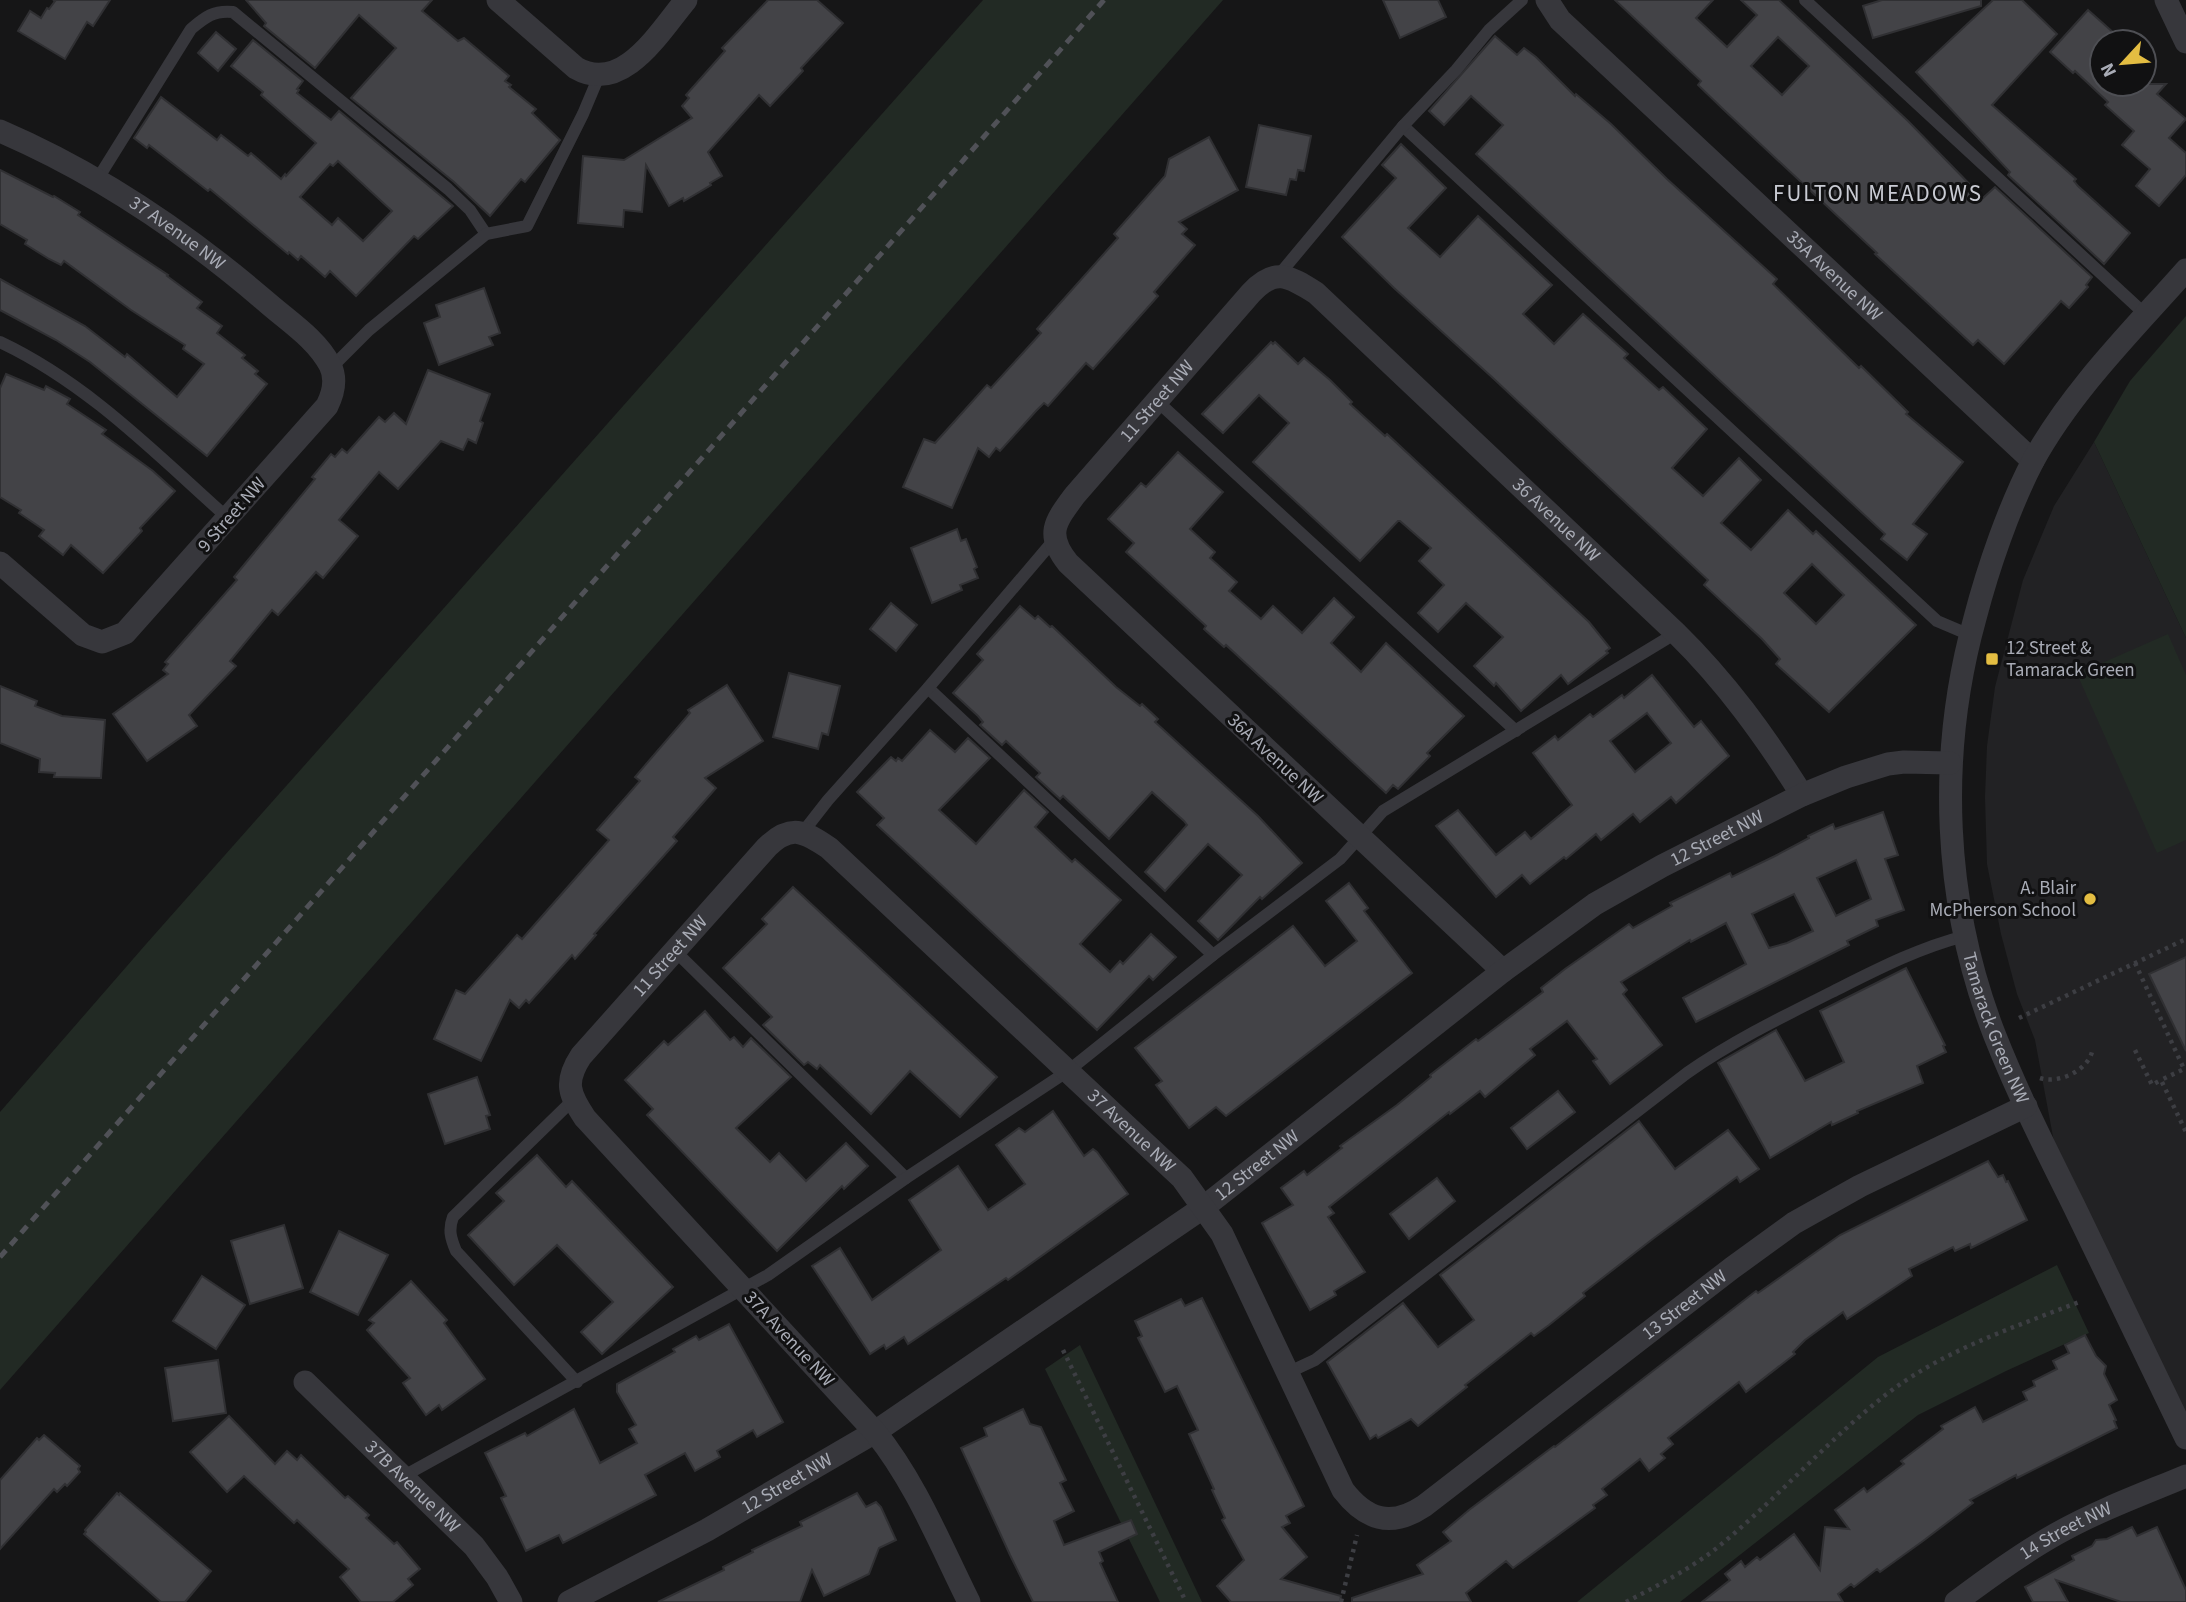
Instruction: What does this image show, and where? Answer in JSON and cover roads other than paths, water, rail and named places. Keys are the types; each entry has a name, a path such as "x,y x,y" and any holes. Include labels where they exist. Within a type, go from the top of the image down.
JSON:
{"street":[{"path":"498,0 576,68 585,74 599,76 613,74 628,66 686,0"},
{"name":"35A Avenue NW","path":"1547,0 1560,20 2033,461"},
{"path":"2165,0 2186,42"},
{"name":"37 Avenue NW","path":"0,131 97,180 204,249 304,334 331,368"},
{"name":"Tamarack Green NW","path":"2186,270 2092,376 2033,461 1986,577 1970,635 1960,684 1950,763 1951,826 1965,936 1994,1034 2026,1107 2186,1438"},
{"name":"11 Street NW","path":"1054,540 1054,530 1062,513 1157,401 1260,284 1278,276"},
{"name":"36 Avenue NW","path":"1278,276 1287,277 1316,293 1707,663 1762,732 1802,795"},
{"name":"9 Street NW","path":"0,563 72,628 102,642 114,639 132,627 327,407 332,394 331,368"},
{"name":"36A Avenue NW","path":"1054,540 1068,563 1503,971"},
{"name":"12 Street NW","path":"569,1602 707,1530 876,1432 1204,1207 1503,971 1595,904 1662,866 1802,795 1888,764 1950,763"},
{"name":"11 Street NW","path":"573,1100 570,1081 581,1056 767,847 784,834 800,832"},
{"name":"37 Avenue NW","path":"800,832 829,848 1182,1178 1222,1234 1343,1490 1363,1511"},
{"name":"37A Avenue NW","path":"573,1100 585,1118 876,1432 899,1462 969,1602"},
{"name":"13 Street NW","path":"1363,1511 1386,1519 1412,1514 1794,1223 1860,1186 2026,1107"},
{"name":"37B Avenue NW","path":"305,1382 474,1546 493,1570 511,1602"},
{"name":"14 Street NW","path":"1956,1602 2002,1567 2060,1531 2186,1476"}],"lane":[{"path":"1278,276 1403,126 1456,70 1489,30 1522,0"},
{"path":"1805,0 2146,315"},
{"path":"97,180 191,29 207,16 220,10 233,12 448,189 470,210 486,234"},
{"path":"331,368 369,330 486,234 527,226 599,76"},
{"path":"1403,126 1937,621 1970,635"},
{"path":"0,342 61,374 95,400 229,519"},
{"path":"1157,401 1516,731"},
{"path":"800,832 1054,540"},
{"path":"402,1477 768,1275 906,1178 1068,1071 1213,955 1340,859 1383,811 1676,633"},
{"path":"928,688 1213,955"},
{"path":"1287,1373 1315,1360 1687,1073 1724,1048 1895,961 1934,944 1965,936"},
{"path":"675,951 906,1178"},
{"path":"573,1100 453,1217 450,1238 457,1251 577,1382"}],"railway":[{"path":"0,1257 1104,0"}],"place":[{"name":"12 Street & Tamarack Green","path":"1992,659"},
{"name":"A. Blair McPherson School","path":"2090,899"}],"district":[{"name":"FULTON MEADOWS","path":"1878,193"}]}
